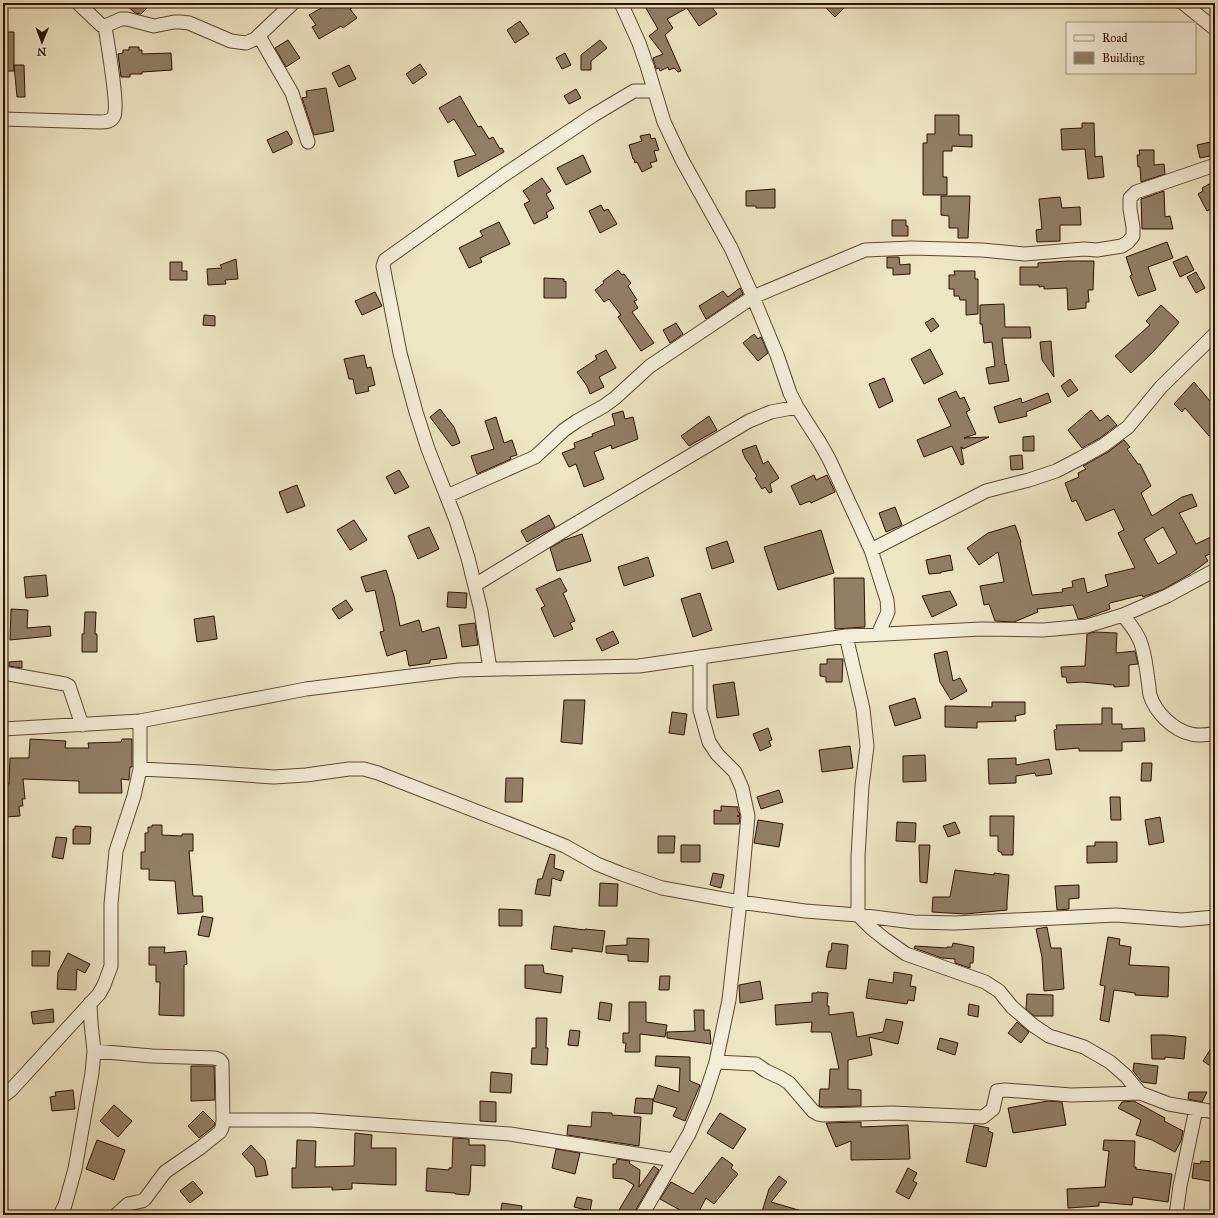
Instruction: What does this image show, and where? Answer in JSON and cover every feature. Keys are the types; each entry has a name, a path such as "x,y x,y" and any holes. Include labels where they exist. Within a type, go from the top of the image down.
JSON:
{"street":[{"path":"78,3 101,25 104,26 127,19 154,26 174,22 189,23 218,37 238,43 255,39 293,3"},
{"path":"621,3 639,43 664,122 731,248 754,297 790,393 829,459 871,550 887,600 888,612 878,634"},
{"path":"1183,3 1215,29"},
{"path":"3,119 106,122 112,119 115,115 116,108 104,26"},
{"path":"259,36 292,93 308,142"},
{"path":"490,669 481,611 475,585 463,540 421,429 400,353 383,273 383,266 385,260 504,175 592,116 634,92 654,91"},
{"path":"447,496 535,457 564,430 615,398 650,366 754,297 865,250 912,248 982,250 1025,254 1084,249 1097,250 1122,246 1133,236 1134,227 1130,209 1130,198 1136,192 1215,165"},
{"path":"871,550 986,491 1029,480 1056,471 1104,445 1128,427 1161,387 1215,334"},
{"path":"475,585 749,421 771,412 797,407"},
{"path":"3,729 140,721 306,689 459,670 639,666 846,636 981,629 1043,630 1087,626 1123,615 1167,596 1215,570"},
{"path":"1123,615 1134,629 1140,640 1144,652 1150,694 1156,708 1177,729 1190,734 1204,735 1215,733"},
{"path":"846,636 863,709 867,746 862,786 858,857 858,915 871,928 906,954 985,982 992,986 999,991 1012,1007 1034,1026 1049,1036 1084,1047 1110,1062 1126,1076 1140,1093"},
{"path":"642,1215 689,1134 704,1099 716,1062 729,1000 740,902 748,816 742,788 735,772 717,754 709,742 700,710 700,657"},
{"path":"3,673 69,686 82,725"},
{"path":"3,1096 10,1091 90,1003 104,985 111,966 111,904 116,851 134,796 140,769 140,721"},
{"path":"140,769 274,777 306,775 349,769 364,769 378,773 525,830 565,846 597,864 662,888 740,902 805,911 858,915 913,922 955,923 1108,915 1182,920 1215,917"},
{"path":"60,1215 65,1205 75,1169 92,1073 94,1052 90,1003"},
{"path":"94,1052 215,1058 220,1060 222,1063 223,1120 220,1132 210,1141 166,1172 145,1199 128,1204 116,1215"},
{"path":"716,1062 756,1064 766,1071 790,1083 813,1112 824,1115 892,1113 983,1117 993,1109 997,1091 1005,1090 1071,1095 1140,1093 1169,1104 1215,1112"},
{"path":"1176,1215 1180,1186 1196,1109"},
{"path":"223,1120 318,1120 510,1134 674,1160"}],"building":[{"path":"124,3 152,3 141,14 135,13"},
{"path":"330,3 359,3 350,9 357,18 343,28 341,26 319,39 312,27 316,25 309,15"},
{"path":"643,3 709,3 717,14 699,26 687,8 667,19 673,28 665,35 681,71 678,72 674,68 669,70 668,67 660,71 659,68 656,69 653,58 663,54 649,36 658,29"},
{"path":"821,3 849,3 835,17"},
{"path":"520,21 529,34 515,43 507,30"},
{"path":"3,32 14,32 14,71 3,71"},
{"path":"288,40 300,58 286,67 275,48"},
{"path":"600,40 607,48 591,61 591,70 581,70 581,55"},
{"path":"129,47 139,47 139,50 142,50 142,54 171,53 172,70 142,72 142,74 130,74 130,77 121,77 118,54 123,53 123,50 129,50"},
{"path":"565,53 571,65 562,69 556,58"},
{"path":"420,64 427,74 413,84 406,74"},
{"path":"14,65 24,65 25,97 17,97"},
{"path":"349,65 356,79 339,87 332,73"},
{"path":"326,88 334,131 314,135 302,98 307,97 306,91"},
{"path":"576,89 581,98 569,104 564,96"},
{"path":"460,96 478,127 481,126 489,139 493,137 500,149 502,148 504,152 458,177 454,161 476,155 454,119 448,123 439,108"},
{"path":"935,115 959,115 959,135 972,135 972,147 952,146 952,151 943,151 943,177 947,177 947,195 923,195 923,143 927,143 927,134 935,134"},
{"path":"1082,123 1094,123 1095,157 1102,156 1104,177 1088,179 1085,149 1062,150 1061,129 1082,128"},
{"path":"287,131 292,140 292,144 273,153 267,140"},
{"path":"650,134 651,139 655,138 659,150 654,151 657,161 650,163 652,167 642,172 637,162 635,163 633,159 629,145 642,141 640,136"},
{"path":"1215,141 1215,155 1200,158 1197,145"},
{"path":"1139,150 1154,150 1154,165 1164,164 1165,174 1141,182 1140,167 1138,167 1137,155 1140,155"},
{"path":"583,155 591,172 566,185 557,168"},
{"path":"542,178 551,191 546,194 554,208 546,213 548,217 534,224 524,204 530,201 523,191"},
{"path":"1215,181 1215,207 1207,211 1198,194 1203,191 1202,188"},
{"path":"775,189 775,208 756,208 756,206 746,206 746,191"},
{"path":"1164,191 1165,217 1170,216 1173,229 1142,229 1141,199"},
{"path":"941,196 970,196 968,238 958,238 958,228 949,228 949,216 941,215"},
{"path":"1060,197 1062,208 1080,207 1081,225 1060,225 1060,241 1037,242 1036,230 1042,229 1039,199"},
{"path":"601,205 604,211 608,209 617,224 600,233 589,211"},
{"path":"892,220 906,220 906,226 908,226 908,236 892,236"},
{"path":"499,222 510,244 480,258 482,262 469,268 459,248 483,236 480,231"},
{"path":"1167,242 1173,258 1148,267 1156,290 1138,296 1130,276 1132,275 1126,257"},
{"path":"1187,256 1194,270 1180,277 1173,262"},
{"path":"887,257 899,257 900,265 910,264 910,274 893,275 893,268 887,268"},
{"path":"236,259 238,279 225,280 226,284 208,285 207,269 222,268 220,265"},
{"path":"1094,261 1093,290 1088,290 1089,302 1086,302 1086,308 1068,310 1067,288 1044,289 1044,286 1039,287 1039,285 1020,285 1020,267 1038,267 1038,263"},
{"path":"170,262 182,262 182,271 187,271 187,280 170,280"},
{"path":"618,270 622,275 624,274 631,283 628,286 637,300 634,301 638,308 632,312 654,343 641,351 618,317 621,315 609,299 604,302 595,290 604,283 603,281"},
{"path":"954,271 975,271 975,279 978,279 978,314 966,315 966,300 960,300 959,296 954,296 954,289 949,289 949,275 955,275"},
{"path":"1196,272 1205,288 1196,293 1187,277"},
{"path":"544,278 564,279 564,282 566,281 566,298 544,298"},
{"path":"740,288 743,294 706,319 699,306 723,291 728,297"},
{"path":"375,292 382,306 362,315 355,301"},
{"path":"1004,304 1005,327 1030,327 1031,338 1002,338 1005,365 1006,364 1009,381 989,384 986,368 995,366 992,342 984,343 982,324 980,324 980,305"},
{"path":"1161,305 1179,322 1153,352 1131,373 1115,356 1150,325 1146,321"},
{"path":"204,315 215,316 215,326 203,325"},
{"path":"933,318 939,326 931,332 925,323"},
{"path":"676,323 683,334 670,343 663,330"},
{"path":"754,334 758,339 761,337 768,353 758,361 743,343"},
{"path":"1051,341 1054,377 1042,360 1040,342"},
{"path":"930,349 943,374 924,384 911,359"},
{"path":"606,350 616,368 599,377 604,387 590,394 587,386 577,372 597,359 595,356"},
{"path":"364,355 367,368 371,367 375,385 368,387 369,391 356,394 353,379 349,379 344,359"},
{"path":"884,378 893,401 879,408 869,384"},
{"path":"1070,379 1078,390 1068,397 1061,386"},
{"path":"1194,382 1215,407 1215,431 1209,436 1185,408 1182,412 1174,404"},
{"path":"956,391 960,399 964,397 970,410 966,412 976,434 964,438 989,437 963,449 961,447 964,464 961,465 952,446 924,457 917,440 951,426 938,399"},
{"path":"1048,393 1051,402 1026,412 1027,416 999,423 994,407 1021,398 1022,403"},
{"path":"440,409 454,427 460,443 452,446 430,417"},
{"path":"1091,410 1100,421 1108,415 1117,425 1100,438 1082,448 1068,430"},
{"path":"623,411 625,419 633,417 638,439 612,449 611,445 594,452 604,479 584,487 576,464 569,467 562,453 575,448 574,443 593,436 592,434 615,425 612,414"},
{"path":"709,416 717,430 689,446 681,436"},
{"path":"496,417 504,443 512,440 517,455 477,474 471,456 494,449 485,421"},
{"path":"1034,436 1034,451 1023,451 1023,437"},
{"path":"1124,440 1130,447 1127,449 1138,464 1140,464 1151,486 1141,493 1152,516 1182,497 1192,494 1197,506 1179,513 1196,544 1215,535 1215,552 1205,556 1208,561 1190,574 1164,589 1143,597 1142,595 1110,603 1110,609 1085,618 1078,619 1073,605 1037,609 1038,612 1014,622 995,621 989,604 984,605 980,586 1004,582 998,552 979,565 967,548 988,533 1015,525 1021,542 1032,595 1063,592 1062,589 1073,587 1072,581 1084,578 1087,593 1108,586 1105,575 1135,568 1118,533 1124,530 1114,509 1086,521 1076,500 1072,502 1065,483 1079,477 1078,473 1086,469 1083,466 1108,452","holes":["1163,527 1177,553 1158,564 1144,539"]},
{"path":"756,445 763,464 768,461 779,478 770,484 772,492 769,493 765,487 762,489 755,478 757,476 745,458 742,450"},
{"path":"1022,455 1023,469 1011,470 1010,456"},
{"path":"399,470 409,487 395,494 386,477"},
{"path":"814,475 816,480 827,475 835,492 811,503 810,501 800,505 791,486"},
{"path":"297,485 305,506 287,513 279,492"},
{"path":"895,507 902,525 886,532 879,513"},
{"path":"549,515 555,527 527,542 521,531"},
{"path":"354,520 367,540 350,550 337,530"},
{"path":"429,527 439,549 418,559 408,536"},
{"path":"821,530 834,573 778,590 764,547"},
{"path":"582,534 591,561 557,571 550,548 564,540"},
{"path":"727,541 734,562 712,569 706,548"},
{"path":"950,555 953,570 929,574 926,560"},
{"path":"648,557 654,576 624,586 618,567"},
{"path":"386,570 394,596 400,626 419,620 422,632 439,627 447,658 430,660 430,663 409,666 406,650 387,656 380,632 384,631 375,590 366,592 361,577"},
{"path":"46,575 48,596 26,598 24,577"},
{"path":"560,578 567,591 563,593 575,621 570,623 573,629 554,637 541,608 545,606 536,589"},
{"path":"834,578 864,578 865,627 835,629"},
{"path":"950,591 957,605 932,617 922,596"},
{"path":"448,592 467,593 466,608 447,607"},
{"path":"700,593 712,630 693,637 681,599"},
{"path":"346,600 353,610 339,619 332,609"},
{"path":"11,609 28,610 27,628 50,626 51,636 10,640"},
{"path":"85,612 96,612 95,634 97,634 97,652 82,652 82,634 84,634"},
{"path":"214,616 217,639 197,642 194,619"},
{"path":"475,623 478,645 462,647 459,625"},
{"path":"613,631 619,643 602,651 596,639"},
{"path":"1095,632 1117,633 1116,653 1135,651 1138,664 1129,665 1129,686 1114,687 1114,685 1082,682 1067,683 1066,677 1062,677 1061,667 1085,666 1087,634"},
{"path":"947,651 953,681 960,678 967,691 951,700 940,682 934,654"},
{"path":"827,659 843,659 842,682 826,682 826,677 820,676 820,664 827,664"},
{"path":"22,661 22,668 9,666 9,662"},
{"path":"734,682 739,715 717,718 713,685"},
{"path":"915,698 921,718 895,726 889,706"},
{"path":"564,700 585,700 582,744 561,742"},
{"path":"992,702 1025,702 1025,714 1015,716 1016,721 977,722 977,728 945,727 945,706 992,707"},
{"path":"1102,708 1112,708 1112,724 1122,724 1122,729 1144,728 1145,741 1122,742 1122,751 1079,751 1079,748 1056,750 1054,730 1057,729 1056,725 1102,724"},
{"path":"672,712 687,714 684,735 669,733"},
{"path":"768,728 772,740 769,741 771,746 760,751 753,734"},
{"path":"30,739 66,741 65,748 89,748 88,743 121,742 122,739 132,739 132,767 130,767 129,780 121,779 122,793 79,793 79,781 23,779 25,799 22,799 23,806 19,806 20,816 5,817 3,784 9,784 10,758 29,758"},
{"path":"850,746 853,768 822,772 819,750"},
{"path":"925,755 926,781 903,782 903,756"},
{"path":"1016,758 1016,765 1049,759 1052,774 1036,776 1035,773 1016,776 1016,783 989,784 988,759"},
{"path":"1142,763 1152,763 1151,781 1141,781"},
{"path":"506,778 523,778 522,802 505,802"},
{"path":"779,790 783,802 761,809 757,797"},
{"path":"1110,797 1120,797 1121,820 1111,820"},
{"path":"721,806 738,807 740,816 737,816 740,817 739,824 714,824 714,810 721,811"},
{"path":"990,816 1014,816 1013,855 1002,855 1002,853 998,851 998,836 990,836"},
{"path":"1160,817 1164,842 1149,845 1145,820"},
{"path":"758,820 783,824 779,847 754,843"},
{"path":"897,822 916,823 915,842 896,841"},
{"path":"955,822 960,833 948,837 943,826"},
{"path":"152,825 162,825 162,835 182,836 182,834 193,834 193,851 189,851 193,896 202,896 203,912 178,914 175,881 149,880 149,869 141,869 141,852 145,852 145,833 148,833 148,827 152,827"},
{"path":"75,826 91,827 90,844 73,844 73,829 75,829"},
{"path":"658,836 675,836 674,853 658,853"},
{"path":"56,837 67,838 63,859 52,857"},
{"path":"1095,842 1117,842 1117,862 1087,863 1087,846 1095,846"},
{"path":"681,845 700,845 700,862 681,862"},
{"path":"919,845 930,845 927,883 920,882"},
{"path":"550,854 555,855 554,868 564,871 561,881 552,878 550,896 535,894 538,879 542,879"},
{"path":"955,870 994,875 994,873 1009,875 1007,910 965,914 932,912 933,897 950,897"},
{"path":"713,873 724,875 721,888 710,885"},
{"path":"600,883 618,884 617,906 599,906"},
{"path":"1079,885 1079,898 1069,899 1069,909 1057,910 1055,886"},
{"path":"499,909 522,910 522,926 499,926"},
{"path":"202,916 213,918 209,937 198,935"},
{"path":"554,926 605,931 602,952 572,948 572,952 551,949"},
{"path":"1047,927 1051,948 1061,948 1064,989 1044,991 1042,957 1036,929"},
{"path":"1108,937 1120,939 1119,945 1131,947 1129,965 1169,967 1168,997 1135,995 1135,993 1114,990 1109,1022 1100,1020 1105,986 1100,985"},
{"path":"627,938 649,939 648,962 628,961 628,955 606,953 606,946 627,945"},
{"path":"832,943 848,945 846,969 826,967"},
{"path":"953,943 974,947 973,963 970,963 970,968 955,963 955,959 942,958 914,948 915,946 947,948 952,947"},
{"path":"149,947 165,947 164,953 186,951 187,964 184,965 184,1016 159,1015 160,982 156,982 156,965 149,965"},
{"path":"32,951 50,951 49,966 32,966"},
{"path":"68,953 90,964 85,973 77,969 76,990 57,989 58,972"},
{"path":"525,965 543,965 544,973 563,976 561,993 525,988"},
{"path":"894,972 912,975 910,986 916,987 914,1001 908,1000 907,1004 866,998 869,979 893,983"},
{"path":"660,976 670,976 669,990 659,990"},
{"path":"760,981 763,999 740,1003 739,985"},
{"path":"812,993 828,993 827,1006 829,1006 829,1015 853,1012 857,1037 883,1032 886,1019 903,1022 898,1044 869,1037 872,1055 848,1060 848,1089 861,1090 861,1106 819,1106 820,1089 829,1089 830,1069 839,1069 831,1032 811,1032 812,1022 776,1025 775,1005 812,1002"},
{"path":"1027,994 1053,995 1053,1016 1034,1016 1026,1009"},
{"path":"600,1002 612,1004 610,1021 598,1019"},
{"path":"629,1002 646,1002 646,1022 667,1025 665,1037 640,1034 640,1052 625,1052 626,1043 623,1043 623,1033 629,1033"},
{"path":"969,1004 979,1006 978,1017 968,1015"},
{"path":"53,1009 54,1022 33,1024 31,1012"},
{"path":"694,1010 704,1010 704,1030 710,1030 711,1044 667,1038 667,1032 695,1031"},
{"path":"536,1018 547,1018 547,1065 531,1064 532,1048 536,1048"},
{"path":"1017,1022 1029,1032 1021,1043 1008,1033"},
{"path":"570,1030 580,1031 578,1046 568,1045"},
{"path":"1151,1035 1186,1037 1184,1059 1165,1057 1165,1059 1152,1059"},
{"path":"940,1038 958,1043 955,1055 937,1049"},
{"path":"1215,1042 1215,1069 1203,1061"},
{"path":"656,1056 690,1057 690,1081 700,1085 685,1121 673,1116 677,1108 653,1101 658,1085 679,1092 680,1068 655,1066"},
{"path":"1134,1063 1158,1066 1156,1084 1142,1082 1133,1071"},
{"path":"191,1066 214,1066 215,1100 191,1101"},
{"path":"491,1072 512,1074 511,1093 490,1092"},
{"path":"73,1090 75,1109 52,1111 50,1097 56,1096 55,1092"},
{"path":"1189,1092 1207,1092 1202,1102 1188,1099"},
{"path":"636,1098 653,1099 652,1114 634,1113"},
{"path":"480,1101 496,1102 496,1122 480,1121"},
{"path":"1048,1101 1062,1102 1066,1125 1013,1133 1008,1108"},
{"path":"1134,1101 1165,1118 1164,1121 1183,1131 1181,1141 1175,1152 1152,1140 1136,1135 1141,1120 1118,1108 1122,1102"},
{"path":"114,1105 132,1121 118,1137 100,1121"},
{"path":"203,1111 215,1123 214,1126 199,1138 188,1126"},
{"path":"592,1112 641,1117 639,1146 567,1135 568,1125 591,1127"},
{"path":"720,1113 746,1129 733,1149 707,1133"},
{"path":"861,1122 861,1127 908,1125 910,1159 851,1160 851,1141 836,1147 826,1123"},
{"path":"974,1125 989,1128 988,1131 993,1133 986,1167 966,1162"},
{"path":"355,1133 372,1135 371,1148 396,1148 396,1185 352,1183 352,1189 332,1190 332,1187 292,1188 292,1168 296,1168 297,1140 316,1141 315,1167 354,1166"},
{"path":"453,1138 469,1139 469,1145 485,1145 485,1166 471,1165 469,1195 426,1191 427,1168 449,1170 449,1168 452,1168"},
{"path":"97,1140 125,1150 114,1180 86,1169"},
{"path":"1104,1140 1135,1141 1134,1167 1136,1167 1136,1169 1172,1174 1168,1202 1133,1197 1132,1205 1099,1202 1099,1206 1068,1208 1067,1189 1105,1187 1109,1151 1103,1150"},
{"path":"251,1145 265,1160 268,1175 256,1177 254,1167 242,1154"},
{"path":"556,1149 580,1153 575,1174 552,1168"},
{"path":"722,1157 733,1165 731,1168 738,1174 714,1204 706,1198 697,1215 689,1215 660,1199 671,1182 693,1194"},
{"path":"617,1159 630,1161 629,1163 640,1170 639,1187 654,1166 659,1170 634,1215 616,1215 634,1185 624,1179 613,1178 613,1164 616,1164"},
{"path":"1201,1161 1215,1162 1215,1182 1192,1178 1194,1163 1200,1164"},
{"path":"908,1168 917,1173 913,1181 917,1183 909,1199 896,1192"},
{"path":"779,1176 787,1182 771,1202 805,1212 804,1215 761,1215 769,1189"},
{"path":"193,1181 203,1193 190,1203 180,1191"},
{"path":"577,1197 592,1200 590,1211 574,1207"},
{"path":"502,1203 522,1206 521,1215 500,1215"}]}
